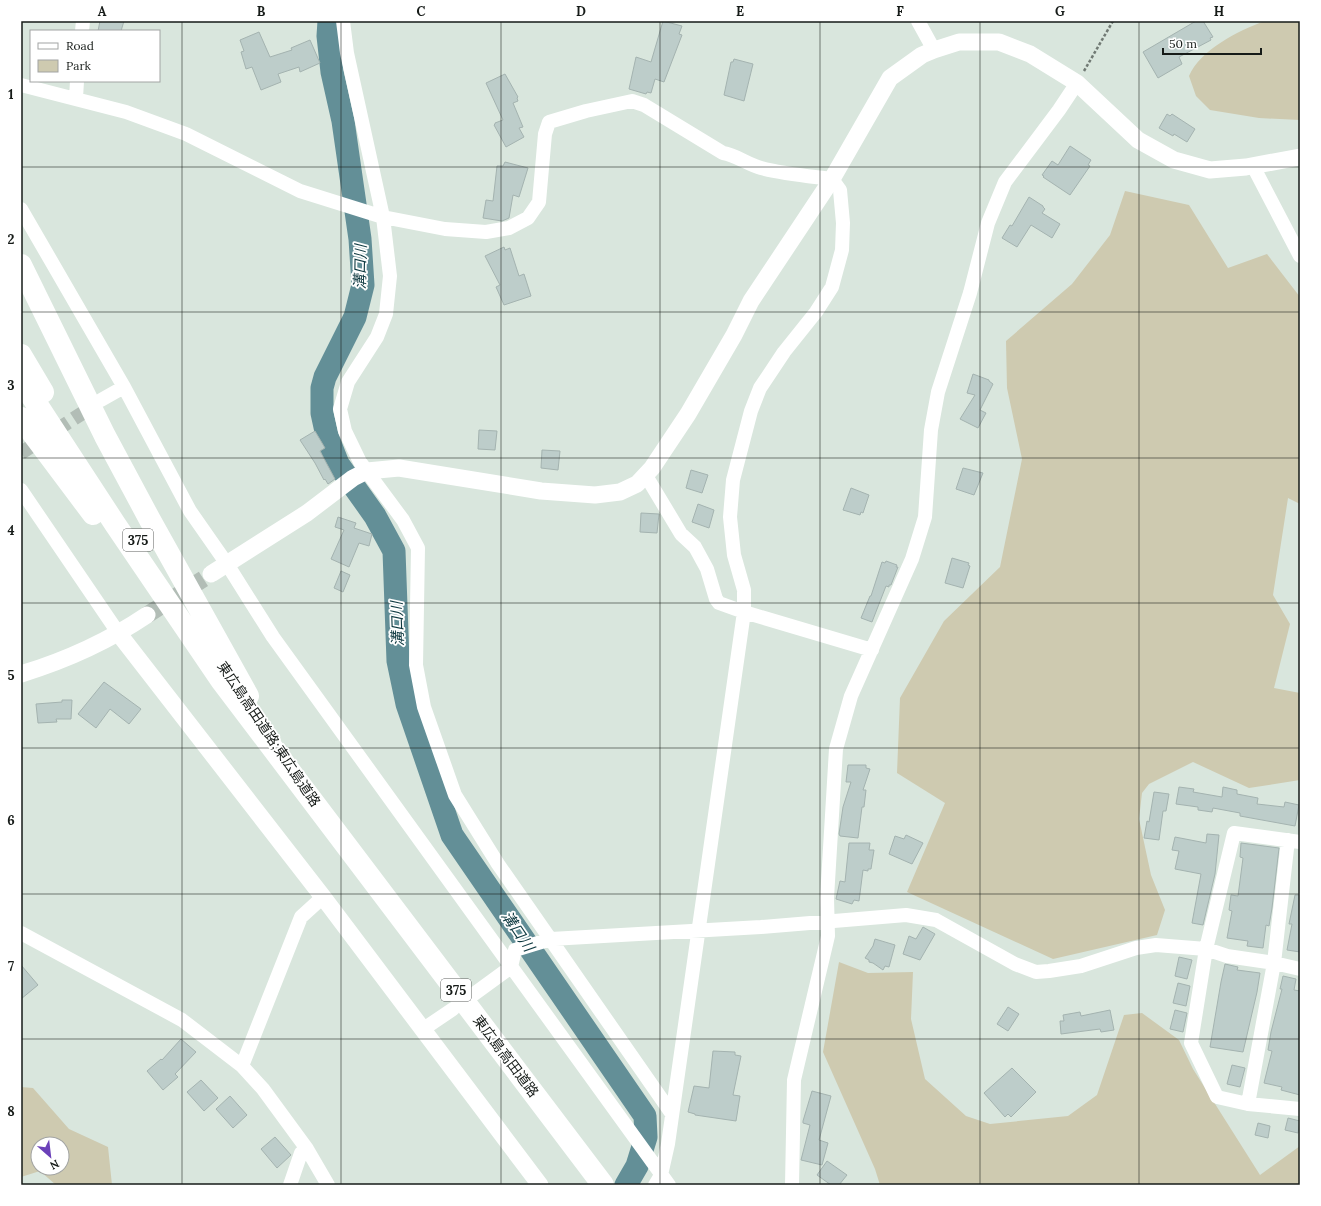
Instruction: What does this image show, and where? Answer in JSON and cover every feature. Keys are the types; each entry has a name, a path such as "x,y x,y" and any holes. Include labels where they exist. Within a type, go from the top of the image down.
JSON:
{"highway":[{"path":"21,266 105,436 261,720"},
{"name":"東広島高田道路;東広島道路","path":"21,355 143,548 322,812"},
{"name":"東広島高田道路;東広島道路","path":"21,380 119,530 221,680 322,812"},
{"path":"21,418 72,488 221,680"},
{"name":"東広島高田道路","path":"322,812 596,1177"}],"street":[{"path":"343,21 347,53 383,217 390,276 386,314 377,337 348,382 340,409 345,431 360,462 404,520 418,548 416,665 424,707 455,796 498,864 672,1114"},
{"path":"918,21 934,50"},
{"path":"211,574 307,513 353,478 367,471 400,468 541,491 595,495 620,492 637,484 652,468 688,414 734,335 750,301 832,178 890,78 922,55 934,50 959,42 999,42 1030,54 1077,83 1138,140 1174,160 1210,170 1253,166 1300,157"},
{"path":"76,98 77,82"},
{"path":"792,1185 794,1080 828,936 827,898 836,749 852,696 912,558 925,517 931,430 938,392 970,293 988,223 1005,182 1059,110 1077,83"},
{"path":"21,85 126,112 179,132 300,191 383,217 445,229 486,232 509,228 528,218 539,202 545,134 549,122 632,100 644,105 723,153 729,154 760,168 805,176 832,178"},
{"path":"1253,166 1300,256"},
{"path":"662,1182 744,612 744,590 734,555 730,517 733,480 751,411 760,388 784,352 816,312 832,287 842,250 843,223 840,190 832,178"},
{"path":"21,209 124,387 190,511 227,564 273,637 628,1129 662,1182"},
{"path":"101,400 124,387"},
{"path":"645,474 681,534 695,547 707,569 716,599 719,603 744,612 872,650"},
{"path":"21,490 119,634 323,897 540,1185"},
{"path":"21,674 72,657 119,634 147,615"},
{"path":"1248,1104 1274,963 1294,841 1234,833 1206,949 1191,1043 1217,1098 1248,1104 1300,1109"},
{"path":"242,1066 301,917 323,897"},
{"path":"474,994 512,967 515,950 551,939 698,931 906,915 936,920 1015,964 1036,972 1049,972 1081,966 1136,948 1156,945 1206,949 1227,956 1274,963 1300,969"},
{"path":"21,933 182,1020 242,1066 263,1089 307,1149 328,1185"},
{"path":"422,1030 453,1009"},
{"path":"290,1185 301,1153 307,1149"}],"path":[{"path":"1077,83 1113,21"}],"green space":[{"path":"1265,21 1300,21 1300,120 1259,118 1210,110 1196,96 1189,76 1194,67 1202,58 1221,42"},
{"path":"1125,191 1189,205 1228,268 1267,254 1300,297 1300,504 1288,498 1273,595 1290,624 1274,688 1300,693 1300,780 1249,788 1193,762 1149,784 1142,793 1139,819 1151,875 1165,910 1157,935 1053,959 907,892 945,803 897,773 900,698 944,621 1000,567 1022,459 1007,388 1006,341 1072,284 1110,235"},
{"path":"839,962 868,973 913,972 911,1019 925,1079 966,1116 990,1124 1068,1116 1097,1095 1124,1015 1142,1013 1179,1040 1193,1069 1260,1175 1300,1146 1300,1185 880,1185 875,1169 823,1052"},
{"path":"21,1087 33,1088 69,1129 108,1147 112,1185 56,1185 46,1176 70,1176 70,1136 30,1136 30,1174 21,1177"}],"building":[{"path":"100,21 124,21 121,30 98,30"},
{"path":"663,21 682,26 679,34 682,35 664,82 655,79 651,93 647,92 646,94 629,89 636,57 651,62"},
{"path":"1196,21 1203,21 1213,37 1210,38 1211,40 1179,57 1182,64 1158,78 1143,52"},
{"path":"259,32 270,57 292,50 291,48 310,40 320,63 300,72 299,67 278,74 281,82 261,90 252,67 246,69 241,52 244,51 240,40"},
{"path":"734,59 753,64 744,101 724,95 731,62 733,62"},
{"path":"505,74 518,97 518,101 513,103 523,127 519,128 524,137 506,147 494,125 495,123 503,120 486,83"},
{"path":"1167,114 1170,116 1172,114 1195,129 1187,142 1174,134 1173,136 1159,128"},
{"path":"1070,146 1091,160 1088,165 1090,166 1070,195 1042,175 1052,161 1058,165"},
{"path":"505,162 528,168 519,197 513,195 509,218 502,221 483,218 486,200 493,201 497,166 503,166"},
{"path":"1029,197 1043,206 1045,209 1042,213 1060,224 1052,238 1031,225 1017,247 1002,238 1010,225 1012,226"},
{"path":"504,247 505,250 510,248 519,276 524,274 531,296 504,305 496,287 500,285 485,256"},
{"path":"973,374 989,380 993,384 980,410 986,413 978,428 960,419 975,395 967,393"},
{"path":"479,430 497,431 495,450 478,449"},
{"path":"315,431 325,448 320,451 335,479 328,484 325,479 324,480 300,440"},
{"path":"542,450 560,451 558,470 541,468"},
{"path":"963,468 983,473 974,495 956,489"},
{"path":"691,470 708,475 702,493 686,488"},
{"path":"851,488 869,495 863,513 861,512 860,515 843,510"},
{"path":"698,504 714,510 709,528 692,522"},
{"path":"641,513 659,514 657,533 640,532"},
{"path":"338,517 356,523 354,528 372,534 369,546 359,543 349,567 331,559 344,530 335,527"},
{"path":"952,558 969,563 968,565 970,566 963,588 945,583"},
{"path":"886,561 897,565 896,567 898,567 891,585 889,585 889,587 886,586 872,622 861,618 871,596 882,562 885,563"},
{"path":"341,571 350,575 343,592 334,588"},
{"path":"104,682 141,709 129,724 110,709 96,728 78,714"},
{"path":"62,700 72,700 71,719 56,719 57,722 38,723 36,704 62,702"},
{"path":"848,765 866,765 866,768 870,769 863,790 866,790 858,838 840,836 839,834 843,807 851,782 846,782"},
{"path":"1179,787 1194,789 1193,792 1222,797 1223,787 1237,790 1237,794 1258,798 1257,804 1284,807 1285,802 1299,805 1295,826 1240,816 1240,813 1213,808 1212,812 1198,810 1198,807 1176,804"},
{"path":"1154,792 1169,794 1166,811 1163,811 1159,840 1144,838 1147,821 1149,822"},
{"path":"1207,834 1219,835 1215,874 1203,925 1192,923 1201,874 1175,869 1179,851 1172,850 1175,837 1206,843"},
{"path":"906,835 923,843 912,864 889,854 895,836 904,839"},
{"path":"849,843 870,843 869,850 874,850 871,869 868,869 868,871 863,870 859,901 854,900 852,904 836,899 840,881 845,882"},
{"path":"1241,843 1279,848 1272,908 1269,926 1266,925 1263,948 1247,946 1248,941 1227,938 1232,911 1229,910 1231,895 1238,896 1243,858 1240,857"},
{"path":"1295,895 1300,895 1300,952 1287,950 1292,924 1289,924"},
{"path":"923,927 935,934 920,960 903,954 909,936 916,939"},
{"path":"875,939 895,945 889,967 885,966 883,970 865,958 873,946"},
{"path":"1179,957 1192,960 1187,979 1175,976"},
{"path":"1225,964 1238,967 1237,970 1260,973 1243,1052 1210,1047"},
{"path":"21,965 38,985 21,999"},
{"path":"1283,976 1296,979 1294,990 1300,991 1300,1095 1281,1090 1282,1087 1264,1083 1272,1051 1268,1050 1282,989 1280,989"},
{"path":"1178,983 1190,986 1186,1006 1173,1003"},
{"path":"1008,1007 1019,1014 1008,1031 997,1024"},
{"path":"1110,1010 1114,1030 1101,1032 1100,1029 1061,1034 1060,1021 1064,1021 1063,1015 1080,1012 1081,1016"},
{"path":"1175,1010 1187,1013 1183,1032 1170,1029"},
{"path":"181,1039 196,1052 175,1074 178,1077 163,1090 147,1071 161,1059 162,1060"},
{"path":"713,1051 735,1052 735,1055 741,1056 733,1095 740,1096 736,1121 695,1115 688,1112 694,1086 709,1088"},
{"path":"1232,1065 1245,1068 1240,1087 1227,1084"},
{"path":"1012,1068 1036,1092 1011,1117 1008,1114 1005,1117 984,1093"},
{"path":"201,1080 218,1098 204,1111 187,1092"},
{"path":"812,1091 831,1096 819,1140 828,1143 822,1165 801,1160 810,1125 803,1123 803,1121"},
{"path":"230,1096 247,1115 233,1128 216,1109"},
{"path":"1288,1118 1300,1121 1298,1133 1285,1130"},
{"path":"1258,1123 1270,1126 1268,1138 1255,1135"},
{"path":"275,1137 291,1155 277,1168 261,1149"},
{"path":"827,1161 847,1175 839,1185 831,1185 817,1175"}],"waterway":[{"name":"溝口川","path":"329,21 328,36 332,72 343,121 360,239 363,285 355,317 325,377 322,388 322,413 327,436 338,464 375,516 394,551 398,661 407,704 452,835 645,1116 646,1137 637,1166 626,1185"}],"tunnel":[{"path":"21,453 98,403"},
{"path":"147,615 211,574"}]}
